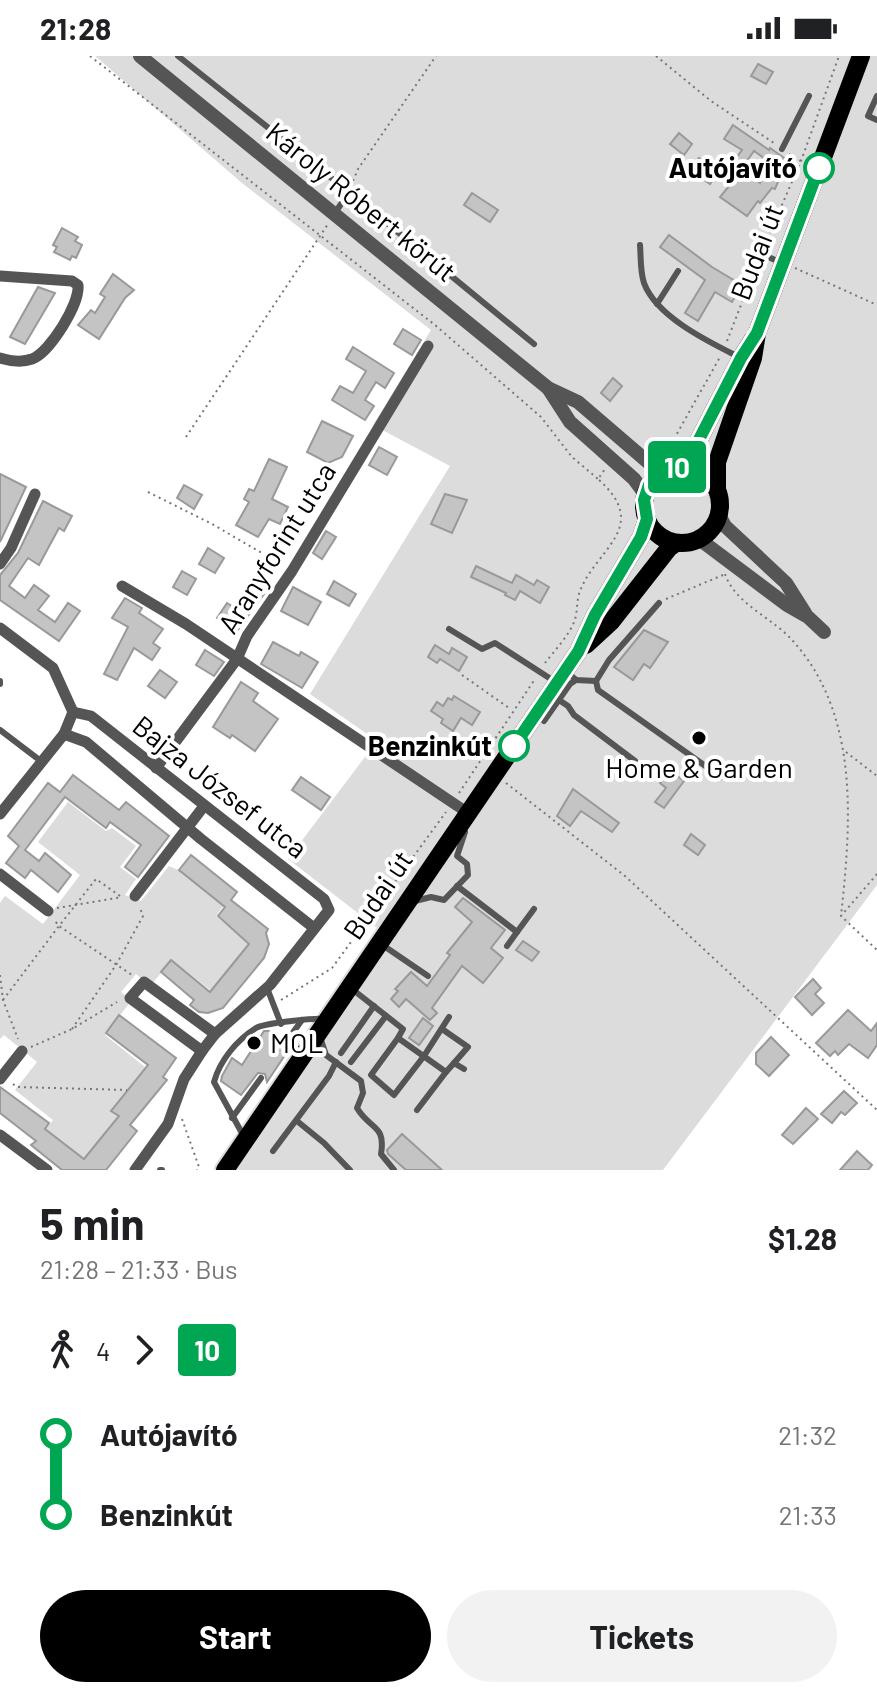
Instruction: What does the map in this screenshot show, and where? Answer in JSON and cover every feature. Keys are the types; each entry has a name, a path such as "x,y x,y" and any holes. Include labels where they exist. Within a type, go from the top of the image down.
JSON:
{"main road":[{"name":"Budai út","path":"717,489 717,462 753,358 757,333 861,56"},
{"name":"Budai út","path":"671,469 691,455 732,354 757,333"},
{"path":"671,469 701,472 717,489 719,515 711,529 699,539 676,543 658,535 647,519 645,494 649,485 671,469"},
{"name":"Budai út","path":"225,1170 408,902 465,806 494,775 561,685 595,615 641,537 647,519"},
{"name":"Budai út","path":"578,652 611,622 676,543"}],"street":[{"name":"Károly Róbert körút","path":"140,56 548,388 578,402 649,463 671,469"},
{"path":"0,276 72,281 78,285 79,294 44,351 20,361 0,358"},
{"name":"Aranyforint utca","path":"156,768 237,659 247,636 292,571 428,346"},
{"name":"Károly Róbert körút","path":"548,388 570,422 634,479 645,494"},
{"path":"0,564 11,548 35,494"},
{"path":"719,515 725,526 786,583 808,617"},
{"path":"699,539 728,568 808,617 824,632"},
{"path":"122,586 186,624 465,806"},
{"path":"0,628 53,668 73,712 64,734 0,814"},
{"name":"Bajza József utca","path":"64,734 86,742 187,828 314,928 329,910 324,899 91,716 73,712"},
{"path":"135,896 204,806"},
{"path":"0,874 48,911"},
{"path":"135,1170 168,1124 184,1079 202,1051 215,1034 267,988 314,928"},
{"path":"202,1051 130,998 144,982 215,1034"},
{"path":"1,1078 22,1051"},
{"path":"0,1135 47,1170"}],"lane":[{"path":"178,56 534,344"},
{"path":"782,149 809,96"},
{"path":"877,96 868,116 877,120"},
{"path":"335,213 349,192"},
{"path":"640,245 643,281 657,304 703,339 732,354"},
{"path":"757,253 783,263"},
{"path":"657,304 678,271"},
{"path":"659,603 609,660 596,681 598,690 721,777"},
{"path":"449,629 482,649 495,643 561,685 574,715 635,761"},
{"path":"561,685 596,681"},
{"path":"544,721 561,685"},
{"path":"0,730 42,762"},
{"path":"408,902 431,897 444,900 468,875 467,864 457,856 465,806"},
{"path":"457,886 517,932"},
{"path":"507,946 534,909"},
{"path":"379,943 428,976"},
{"path":"349,987 403,1029 371,1075 394,1095 449,1017"},
{"path":"267,988 281,1024"},
{"path":"341,1053 374,1006"},
{"path":"351,1062 386,1016"},
{"path":"286,1042 302,1020"},
{"path":"246,1139 214,1082 218,1068 229,1052 259,1026 302,1020 324,1026 326,1055"},
{"path":"417,1110 468,1047 442,1029"},
{"path":"398,1038 446,1072"},
{"path":"303,1054 326,1055 361,1081 363,1093 357,1108 381,1131 381,1154 394,1170"},
{"path":"273,1151 336,1062"},
{"path":"454,1063 464,1069"},
{"path":"232,1118 261,1078"},
{"path":"297,1121 350,1170"}],"path":[{"path":"90,56 435,325 541,417 572,457 598,479"},
{"path":"349,192 358,169 436,56"},
{"path":"656,56 711,101 801,161 819,168"},
{"path":"644,442 651,447 662,446 674,439 732,354 757,253 801,161 839,56"},
{"path":"186,437 335,213"},
{"path":"783,263 877,305"},
{"path":"148,492 212,524 292,571"},
{"path":"275,1004 332,968 465,806 540,672 574,622 580,591 616,538"},
{"path":"659,603 728,568 729,585 786,633 807,660 824,688 845,751 848,789 841,916 877,950"},
{"path":"462,675 509,708"},
{"path":"845,751 877,776"},
{"path":"494,775 625,876 877,1110"},
{"path":"841,916 877,874"},
{"path":"3,1000 59,926 77,903 96,879 121,897 77,903 48,911"},
{"path":"72,1029 116,965 143,916 135,896"},
{"path":"59,926 144,982"},
{"path":"0,975 3,1000 22,1051 130,998"},
{"path":"1,1078 17,1087 127,1090"},
{"path":"180,1114 196,1157 197,1170"}],"shaded area":[{"path":"95,56 877,56 877,885 663,1170 238,1170 394,941 288,859 377,741 310,694 450,466 373,425 431,330 242,183"},
{"path":"68,802 106,831 112,828 136,846 120,867 136,879 125,895 141,901 169,866 183,872 224,905 216,916 251,944 213,992 172,960 150,986 136,974 121,992 131,1001 105,1035 145,1067 111,1110 120,1117 85,1161 45,1130 53,1120 15,1090 37,1062 4,1035 0,1039 0,903 5,896 43,924 80,875 38,842"}],"building":[{"path":"758,64 773,72 766,84 751,76"},
{"path":"733,125 787,160 775,189 772,188 760,203 758,201 747,216 720,197 743,169 760,183 768,161 754,151 742,168 733,162 742,150 724,139"},
{"path":"679,133 692,144 684,155 670,144"},
{"path":"699,158 718,173 710,184 690,170"},
{"path":"472,193 498,210 490,222 464,205"},
{"path":"62,228 78,237 75,241 82,245 76,258 72,256 70,260 54,252 57,247 53,245"},
{"path":"669,235 742,285 732,302 715,292 698,321 685,313 705,280 660,247"},
{"path":"113,274 134,290 125,298 99,339 78,325 91,310 95,313 105,297 100,294"},
{"path":"38,287 55,293 25,344 10,337"},
{"path":"403,329 421,340 412,355 394,344"},
{"path":"353,347 394,373 385,388 376,382 365,400 374,406 365,420 332,400 340,386 353,393 366,371 346,359"},
{"path":"613,378 622,386 610,401 601,393"},
{"path":"322,421 353,436 342,457 328,463 307,452"},
{"path":"379,447 397,457 387,475 369,465"},
{"path":"269,459 287,467 272,499 288,507 280,524 269,519 258,537 236,525 249,502 244,499 249,489 254,491"},
{"path":"0,474 26,487 0,542"},
{"path":"184,485 202,495 194,509 177,498"},
{"path":"445,494 467,500 452,533 431,524"},
{"path":"43,501 72,516 64,531 59,528 39,565 28,558 9,586 25,598 34,585 49,596 38,610 55,622 68,603 80,611 59,641 0,600 0,575 18,553"},
{"path":"326,531 336,537 322,559 313,553"},
{"path":"208,548 224,558 215,573 199,564"},
{"path":"476,566 512,583 516,575 534,585 537,580 549,587 540,603 520,591 515,600 471,577"},
{"path":"182,571 196,579 187,595 173,587"},
{"path":"334,581 356,594 349,606 327,594"},
{"path":"251,586 264,594 237,631 217,618 227,603 237,609"},
{"path":"293,587 321,602 308,625 281,611"},
{"path":"125,598 142,608 139,613 163,629 153,643 160,648 152,660 134,648 117,680 104,674 128,627 112,618"},
{"path":"644,630 668,642 650,668 644,664 633,680 614,667"},
{"path":"273,642 318,662 302,688 261,664"},
{"path":"435,645 449,654 452,648 467,657 459,671 440,659 437,663 428,657"},
{"path":"205,650 224,662 214,676 196,665"},
{"path":"160,670 177,682 165,698 148,686"},
{"path":"241,682 258,693 253,701 278,719 255,751 232,735 230,738 213,727"},
{"path":"454,696 480,712 472,725 461,718 453,731 431,711 437,702 443,706 448,698 452,700"},
{"path":"669,770 684,781 664,808 655,802 666,788 660,783"},
{"path":"73,775 119,810 126,802 169,836 138,877 125,867 141,845 110,822 106,828 65,797 25,850 39,861 45,853 71,875 58,892 31,870 25,878 6,863 19,846 8,836 48,783 60,792"},
{"path":"301,777 330,797 321,810 292,790"},
{"path":"573,789 619,823 612,832 581,811 570,826 557,816"},
{"path":"691,834 705,845 698,855 684,845"},
{"path":"191,855 237,892 231,900 268,929 269,944 264,958 223,1008 208,1013 199,1012 190,1005 194,1000 161,972 171,960 210,992 249,944 218,916 225,907 179,870"},
{"path":"463,898 505,930 491,948 503,958 483,983 462,966 432,1008 437,1013 430,1020 406,999 399,1007 391,999 398,991 395,989 411,972 427,986 450,955 447,953 472,922 455,907"},
{"path":"523,941 539,952 532,961 516,950"},
{"path":"813,979 821,988 815,994 824,1003 812,1015 795,997"},
{"path":"848,1010 871,1031 877,1023 877,1045 868,1058 849,1044 838,1055 835,1051 830,1056 816,1043"},
{"path":"119,1015 176,1058 163,1077 167,1080 130,1125 137,1131 106,1170 62,1170 31,1145 36,1141 0,1113 0,1087 49,1123 45,1129 84,1159 119,1116 111,1111 148,1065 106,1033"},
{"path":"423,1018 433,1026 419,1045 409,1038"},
{"path":"264,1031 281,1039 283,1047 291,1046 267,1082 265,1074 258,1073 241,1095 221,1081 222,1076 232,1058 242,1065"},
{"path":"771,1037 789,1055 769,1076 756,1064 756,1053"},
{"path":"844,1091 857,1103 845,1115 841,1112 832,1123 821,1114"},
{"path":"806,1108 818,1119 793,1144 782,1135"},
{"path":"402,1134 442,1170 406,1170 388,1154 387,1150"},
{"path":"857,1151 872,1165 868,1170 840,1170"}],"bus line":[{"name":"10","path":"514,746 578,652 595,615 634,551 647,519 644,500 649,485 663,471 678,466 691,455 757,333 819,168"}],"place":[{"name":"Autójavító","path":"819,168"},
{"name":"Home & Garden","path":"699,738"},
{"name":"Benzinkút","path":"514,746"},
{"name":"MOL","path":"254,1043"}]}
